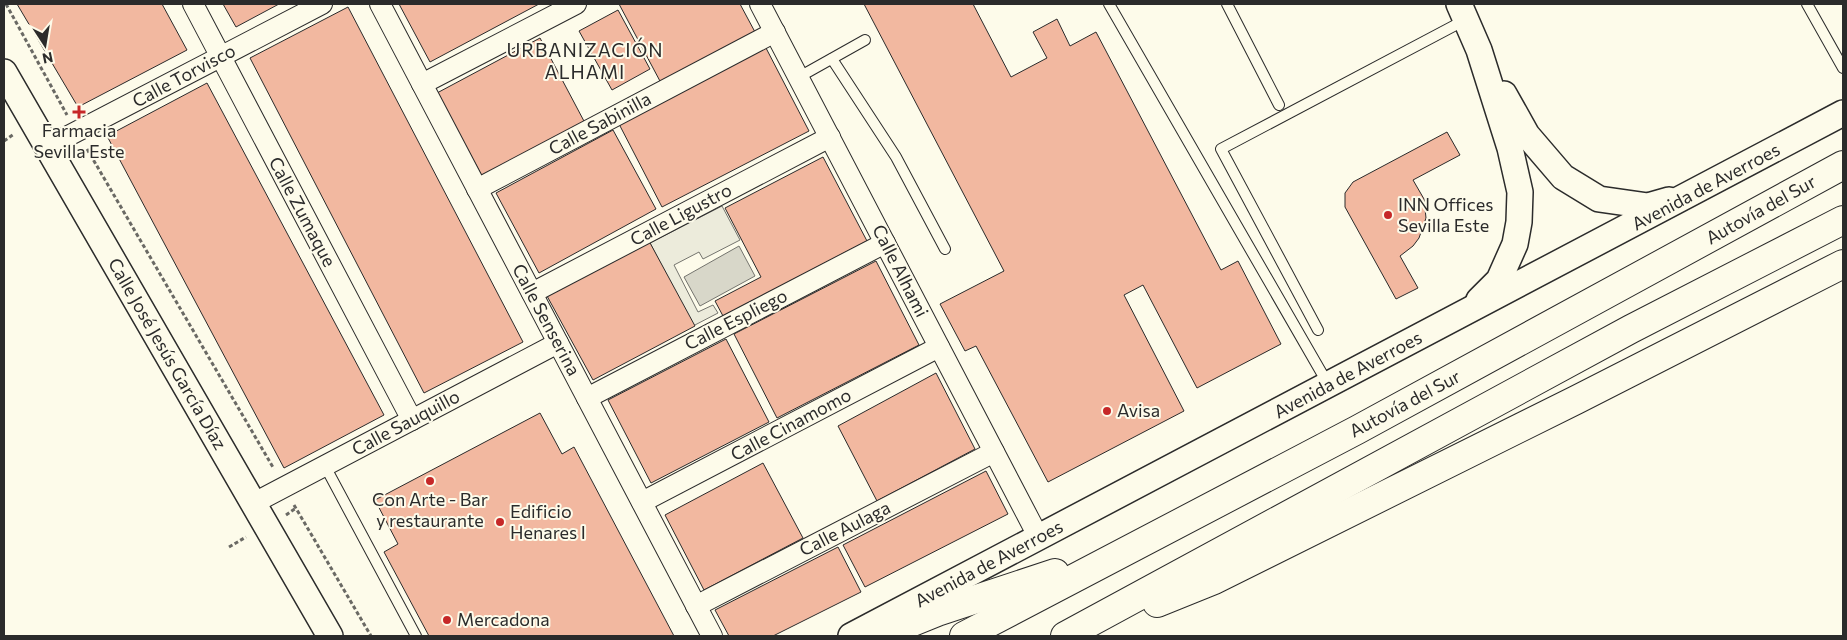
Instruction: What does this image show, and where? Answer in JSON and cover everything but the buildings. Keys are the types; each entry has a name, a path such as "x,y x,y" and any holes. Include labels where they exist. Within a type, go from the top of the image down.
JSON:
{"highway":[{"name":"Autovía del Sur","path":"964,636 1365,425 1843,165"},
{"path":"1065,636 1614,338 1843,220"},
{"path":"1075,636 1214,580 1843,264"},
{"path":"878,636 936,612 1128,549"}],"street":[{"name":"Calle Zumaque","path":"193,4 412,420"},
{"name":"Calle Torvisco","path":"47,148 322,4"},
{"name":"Calle Senserina","path":"380,4 712,636"},
{"path":"422,84 576,4"},
{"name":"Calle Alhami","path":"760,4 1039,538"},
{"path":"1463,12 1479,50 1510,148 1520,192 1520,222 1515,244 1499,280 1467,313"},
{"name":"Calle Sabinilla","path":"477,189 775,32"},
{"path":"1479,50 1527,135 1563,177 1599,199 1648,206 1700,190"},
{"name":"Calle José Jesús García Díaz","path":"4,72 330,636"},
{"name":"Avenida de Averroes","path":"852,636 1843,114"},
{"name":"Calle Ligustro","path":"532,293 830,137"},
{"name":"Calle Espliego","path":"587,398 885,242"},
{"name":"Calle Sauquillo","path":"254,504 558,343"},
{"name":"Calle Cinamomo","path":"642,502 940,347"},
{"name":"Calle Aulaga","path":"696,606 994,452"}],"lane":[{"path":"1109,4 1329,385"},
{"path":"1227,4 1279,105"},
{"path":"1807,4 1843,68"},
{"path":"1318,330 1222,150 1463,12"},
{"path":"799,78 865,40"},
{"path":"832,59 896,156 945,249"},
{"path":"325,466 416,636"}],"path":[{"path":"6,4 77,132 371,636"}],"shaded area":[{"path":"722,206 740,240 703,259 699,252 674,265 698,312 713,305 718,313 693,326 650,243"},
{"path":"739,246 755,276 700,306 684,277"}],"place":[{"name":"Farmacia Sevilla Este","path":"79,112"},
{"name":"INN Offices Sevilla Este","path":"1388,215"},
{"name":"Avisa","path":"1107,411"},
{"name":"Con Arte - Bar y restaurante","path":"430,481"},
{"name":"Edificio Henares I","path":"500,522"},
{"name":"Mercadona","path":"447,620"}],"district":[{"name":"URBANIZACIÓN ALHAMI","path":"585,61"}]}
